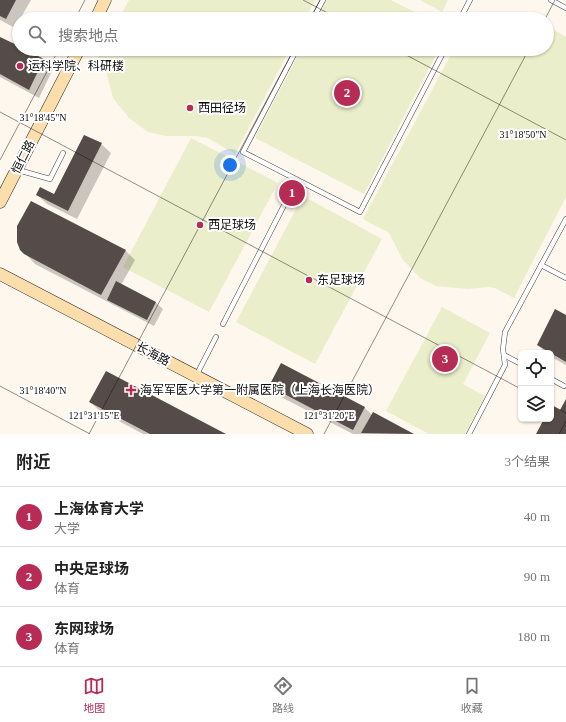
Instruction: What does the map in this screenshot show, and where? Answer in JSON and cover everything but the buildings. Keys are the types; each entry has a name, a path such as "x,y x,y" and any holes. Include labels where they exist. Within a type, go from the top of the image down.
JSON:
{"street":[{"path":"99,12 105,0"},
{"name":"恒仁路","path":"0,202 75,56"},
{"name":"长海路","path":"0,274 307,434"}],"lane":[{"path":"317,12 323,0"},
{"path":"464,12 470,0"},
{"path":"551,0 566,8"},
{"path":"293,56 243,152 360,212 441,56"},
{"path":"17,169 50,179 63,153"},
{"path":"223,324 298,180"},
{"path":"469,434 505,365 503,348 505,332 566,220"},
{"path":"541,265 566,278"},
{"path":"196,377 216,337"},
{"path":"504,355 518,362"},
{"path":"554,381 564,386"}],"green space":[{"path":"129,0 315,0 309,12 123,12"},
{"path":"326,0 391,0 414,12 320,12"},
{"path":"420,0 448,0 442,12"},
{"path":"554,29 566,37 566,197 514,298 495,288 488,287 468,289 436,286 420,278 403,260 389,233 363,219 450,56 554,56"},
{"name":"西田径场","path":"99,56 286,56 235,154 208,138 195,136 166,136 148,132 129,118 113,98 106,72 93,67"},
{"path":"297,56 435,56 364,194 255,138"},
{"name":"西足球场","path":"191,138 278,183 209,312 123,267"},
{"name":"东足球场","path":"303,196 382,239 315,364 236,322"},
{"path":"442,307 490,333 463,384 485,396 465,434 429,434 386,411"}],"place":[{"name":"运科学院、科研楼","path":"20,66"},
{"name":"中央足球场","path":"347,93"},
{"name":"西田径场","path":"190,108"},
{"name":"上海体育大学","path":"292,193"},
{"name":"西足球场","path":"200,225"},
{"name":"东足球场","path":"309,280"},
{"name":"东网球场","path":"445,359"},
{"name":"海军军医大学第一附属医院（上海长海医院）","path":"131,390"}]}
